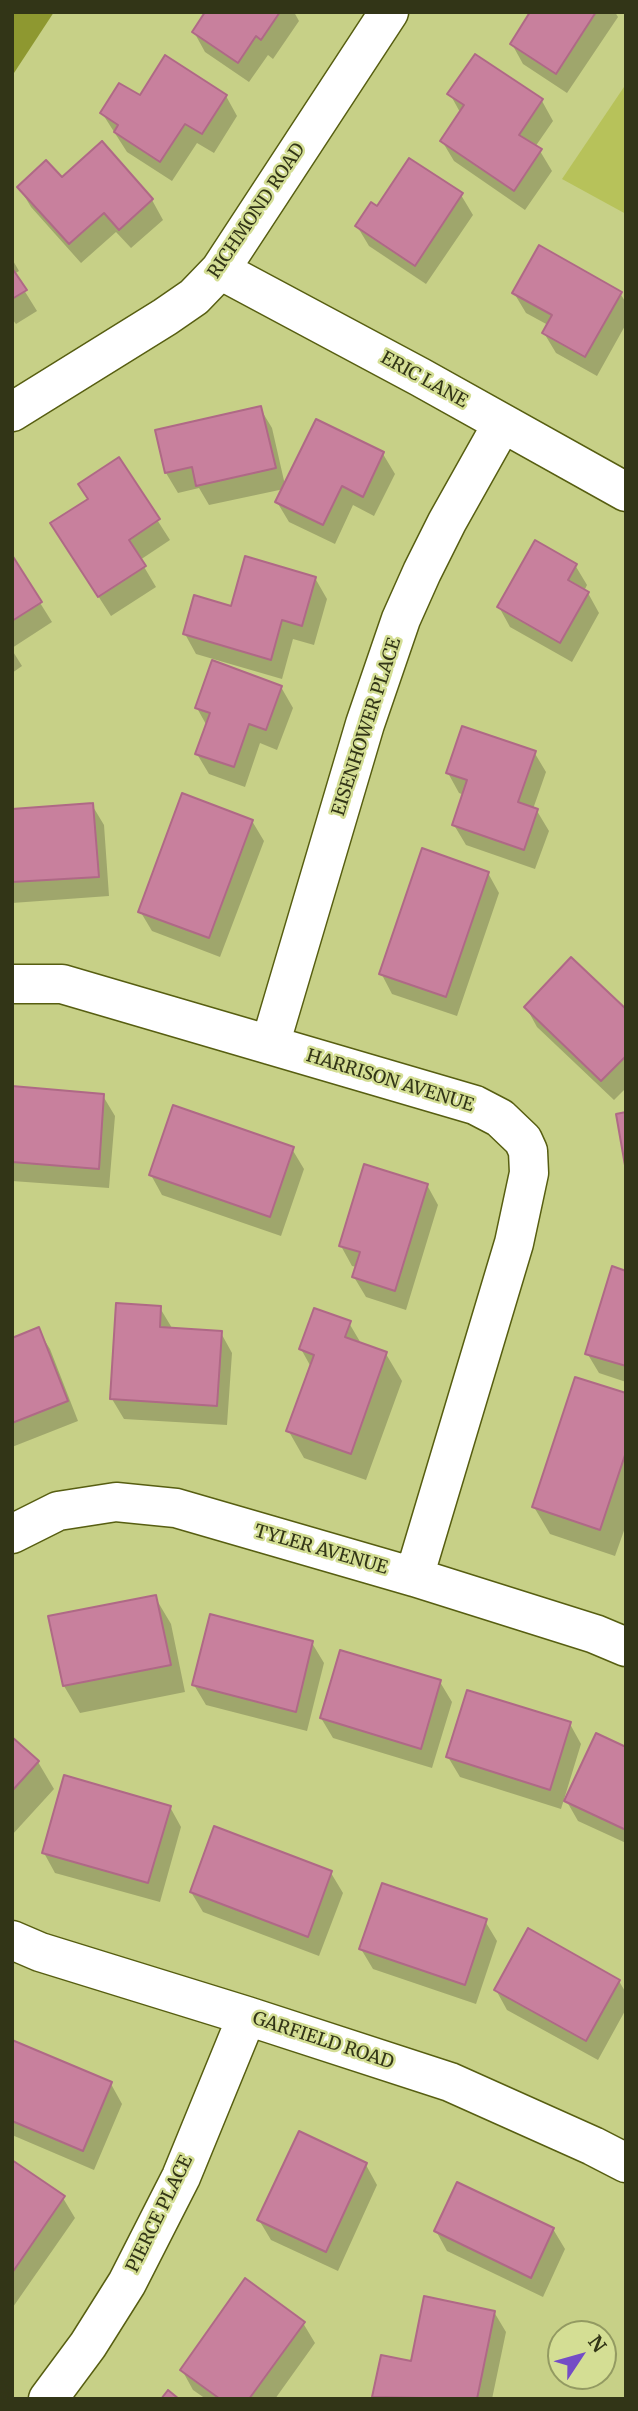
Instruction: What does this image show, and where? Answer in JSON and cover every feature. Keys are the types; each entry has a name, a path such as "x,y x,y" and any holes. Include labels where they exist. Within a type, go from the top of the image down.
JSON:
{"street":[{"name":"RICHMOND ROAD","path":"12,412 166,317 194,297 220,270 389,12"},
{"name":"ERIC LANE","path":"220,270 626,492"},
{"name":"EISENHOWER PLACE","path":"270,1045 365,724 401,620 447,522 502,424"},
{"name":"HARRISON AVENUE","path":"12,984 62,984 475,1105 500,1118 523,1140 528,1151 528,1173 514,1243 414,1577"},
{"name":"TYLER AVENUE","path":"12,1534 58,1511 116,1502 176,1508 414,1577 595,1634 626,1647"},
{"name":"GARFIELD ROAD","path":"12,1940 40,1952 450,2082 626,2163"},
{"name":"PIERCE PLACE","path":"48,2399 88,2345 127,2283 181,2177 247,2016"}],"green space":[{"path":"12,12 54,12 12,76"},
{"path":"626,84 626,214 562,179"}],"building":[{"path":"205,12 280,12 261,40 256,36 238,63 192,32"},
{"path":"530,12 596,12 556,74 510,44"},
{"path":"475,54 543,99 519,135 542,149 514,191 440,141 464,105 447,94"},
{"path":"165,55 227,95 202,134 185,124 160,162 114,132 118,125 100,113 119,83 140,95"},
{"path":"102,141 153,199 119,230 104,213 69,244 17,187 46,160 62,177"},
{"path":"409,158 463,193 415,266 355,226 371,202 377,206"},
{"path":"539,245 622,292 585,357 542,333 552,315 512,293"},
{"path":"12,268 27,290 12,299"},
{"path":"261,406 276,468 196,486 192,467 165,473 155,430"},
{"path":"316,419 384,452 363,497 342,486 323,525 275,502"},
{"path":"119,457 160,519 129,540 146,566 98,597 50,523 88,499 78,484"},
{"path":"535,540 577,564 568,580 589,592 560,643 497,607"},
{"path":"12,555 42,602 12,621"},
{"path":"245,556 316,577 302,626 282,620 271,660 183,634 194,595 231,606"},
{"path":"212,660 282,686 266,730 249,724 234,767 195,754 210,713 195,708"},
{"path":"462,726 536,751 518,802 538,809 524,850 452,825 467,780 446,773"},
{"path":"182,793 253,820 209,938 138,912"},
{"path":"93,803 99,877 12,882 12,809"},
{"path":"422,848 489,872 446,997 379,974"},
{"path":"571,957 626,1009 626,1056 601,1081 524,1007"},
{"path":"12,1086 104,1094 99,1169 12,1162"},
{"path":"173,1105 294,1147 270,1217 149,1175"},
{"path":"626,1112 626,1171 616,1114"},
{"path":"364,1164 428,1184 395,1291 352,1277 360,1252 339,1246"},
{"path":"612,1266 626,1271 626,1366 585,1354"},
{"path":"116,1303 161,1306 160,1327 222,1331 217,1406 110,1399"},
{"path":"314,1308 351,1321 345,1337 387,1352 351,1454 286,1431 314,1355 299,1349"},
{"path":"39,1327 68,1401 12,1423 12,1338"},
{"path":"575,1377 626,1393 626,1452 600,1530 532,1507"},
{"path":"156,1595 171,1665 63,1686 48,1616"},
{"path":"210,1614 313,1641 296,1712 192,1685"},
{"path":"340,1650 441,1680 421,1749 320,1718"},
{"path":"467,1690 571,1722 550,1790 446,1757"},
{"path":"596,1733 626,1747 626,1830 564,1801"},
{"path":"12,1737 39,1761 12,1791"},
{"path":"64,1775 171,1806 148,1883 42,1853"},
{"path":"214,1826 332,1871 308,1937 190,1892"},
{"path":"382,1883 487,1919 465,1985 359,1949"},
{"path":"528,1928 620,1980 586,2041 494,1990"},
{"path":"12,2040 112,2082 83,2151 12,2121"},
{"path":"299,2131 367,2163 326,2252 257,2220"},
{"path":"12,2160 65,2196 12,2273"},
{"path":"457,2182 554,2228 531,2278 434,2231"},
{"path":"245,2278 305,2322 249,2399 220,2399 180,2370"},
{"path":"424,2296 495,2311 477,2399 372,2397 381,2355 411,2361"},
{"path":"168,2390 179,2399 161,2399"}]}
